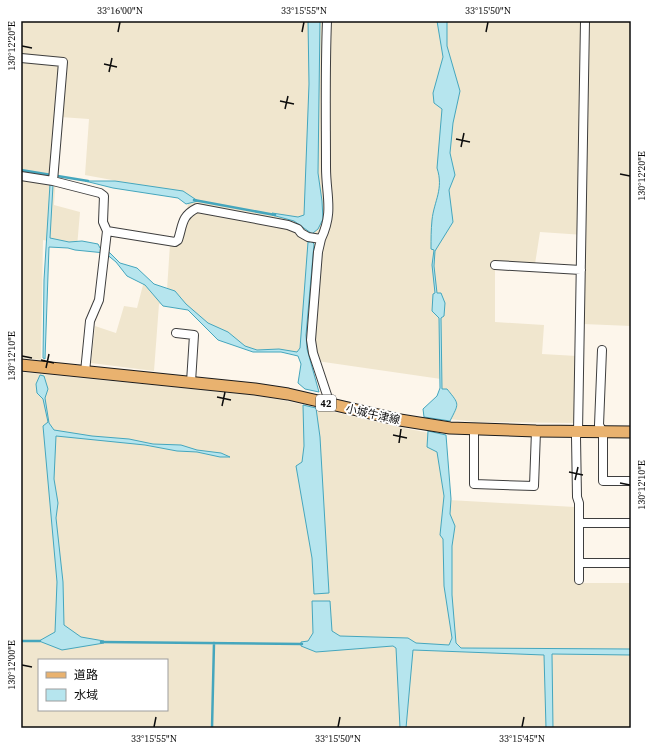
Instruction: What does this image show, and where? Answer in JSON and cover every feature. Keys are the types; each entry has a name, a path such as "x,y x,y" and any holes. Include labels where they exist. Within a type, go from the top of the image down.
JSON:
{"main road":[{"name":"小城牛津線","path":"21,366 255,388 422,424 450,428 474,430 631,432"}],"street":[{"path":"327,21 326,177 329,206 327,227 319,239 311,340 313,353 328,403"},
{"path":"579,580 579,503 577,497 576,437 578,432 585,21"},
{"path":"21,58 63,62 53,181"},
{"path":"21,176 53,181 100,193 104,196 103,222 108,231 98,300 90,321 85,372"},
{"path":"108,231 175,242 178,240 184,218 189,212 197,208 288,225 298,229 308,237 319,239"},
{"path":"494,265 581,270"},
{"path":"176,333 194,335 191,382"},
{"path":"602,350 599,425 603,432 603,481 631,481"},
{"path":"474,430 474,484 534,486 536,431"},
{"path":"579,523 631,523"},
{"path":"579,563 631,563"}],"shaded area":[{"path":"21,21 631,21 631,326 583,324 584,235 540,232 535,264 495,262 495,322 544,325 542,354 577,356 577,423 475,422 441,418 441,379 303,359 301,354 280,351 254,351 220,338 189,309 159,304 154,371 91,363 95,326 116,333 124,306 137,308 144,281 167,290 170,244 180,244 189,199 182,193 85,175 89,119 60,117 54,205 80,212 77,247 43,240 41,360 21,358"},
{"path":"21,372 253,395 287,401 439,435 449,500 575,507 576,583 631,583 631,728 21,728"}],"water":[{"path":"308,21 320,21 318,173 323,219 318,229 313,233 312,242 314,244 306,335 307,349 319,392 305,389 298,383 301,364 298,356 281,352 253,352 218,340 188,310 163,306 145,285 127,276 116,262 105,253 68,248 49,247 45,359 43,358 44,280 50,184 53,185 50,238 69,242 82,241 98,244 100,248 110,253 120,263 137,268 154,284 175,291 186,304 208,323 228,332 245,346 257,350 279,349 297,352 300,348 308,242 310,242 311,233 294,221 272,215 272,213 298,217 304,215 309,84"},
{"path":"437,21 447,21 447,46 460,91 453,123 450,153 455,175 449,190 453,222 435,251 434,266 437,293 441,293 445,303 444,316 441,318 442,389 447,389 457,404 450,421 424,417 423,409 437,396 440,388 439,318 432,311 433,294 435,293 432,265 434,250 431,249 432,220 439,189 439,175 437,168 442,109 434,103 433,93 443,57"},
{"path":"85,181 115,181 183,191 198,201 186,204 178,198 113,188"},
{"path":"40,375 44,376 48,389 45,398 49,423 54,430 92,436 129,439 153,444 181,445 197,450 221,453 230,457 220,457 197,452 177,451 145,445 56,436 54,479 58,503 56,518 63,582 64,625 81,637 104,641 104,643 62,650 39,641 55,632 57,582 43,426 48,422 43,399 37,393 36,384"},
{"path":"303,405 316,408 320,437 329,593 314,594 312,558 296,466 302,462 304,446"},
{"path":"428,431 446,435 451,499 450,514 455,526 452,546 452,595 456,643 461,648 631,649 631,655 552,654 553,728 546,728 544,655 413,650 406,728 400,728 396,648 393,646 316,652 301,646 301,642 308,641 313,633 312,601 330,601 332,631 340,636 408,638 416,643 449,645 452,638 444,586 443,539 440,535 444,496 437,452 427,447"}],"waterway":[{"path":"21,170 88,181"},
{"path":"194,200 275,215"},
{"path":"21,641 40,641"},
{"path":"101,642 302,644"},
{"path":"212,728 214,643"}]}
